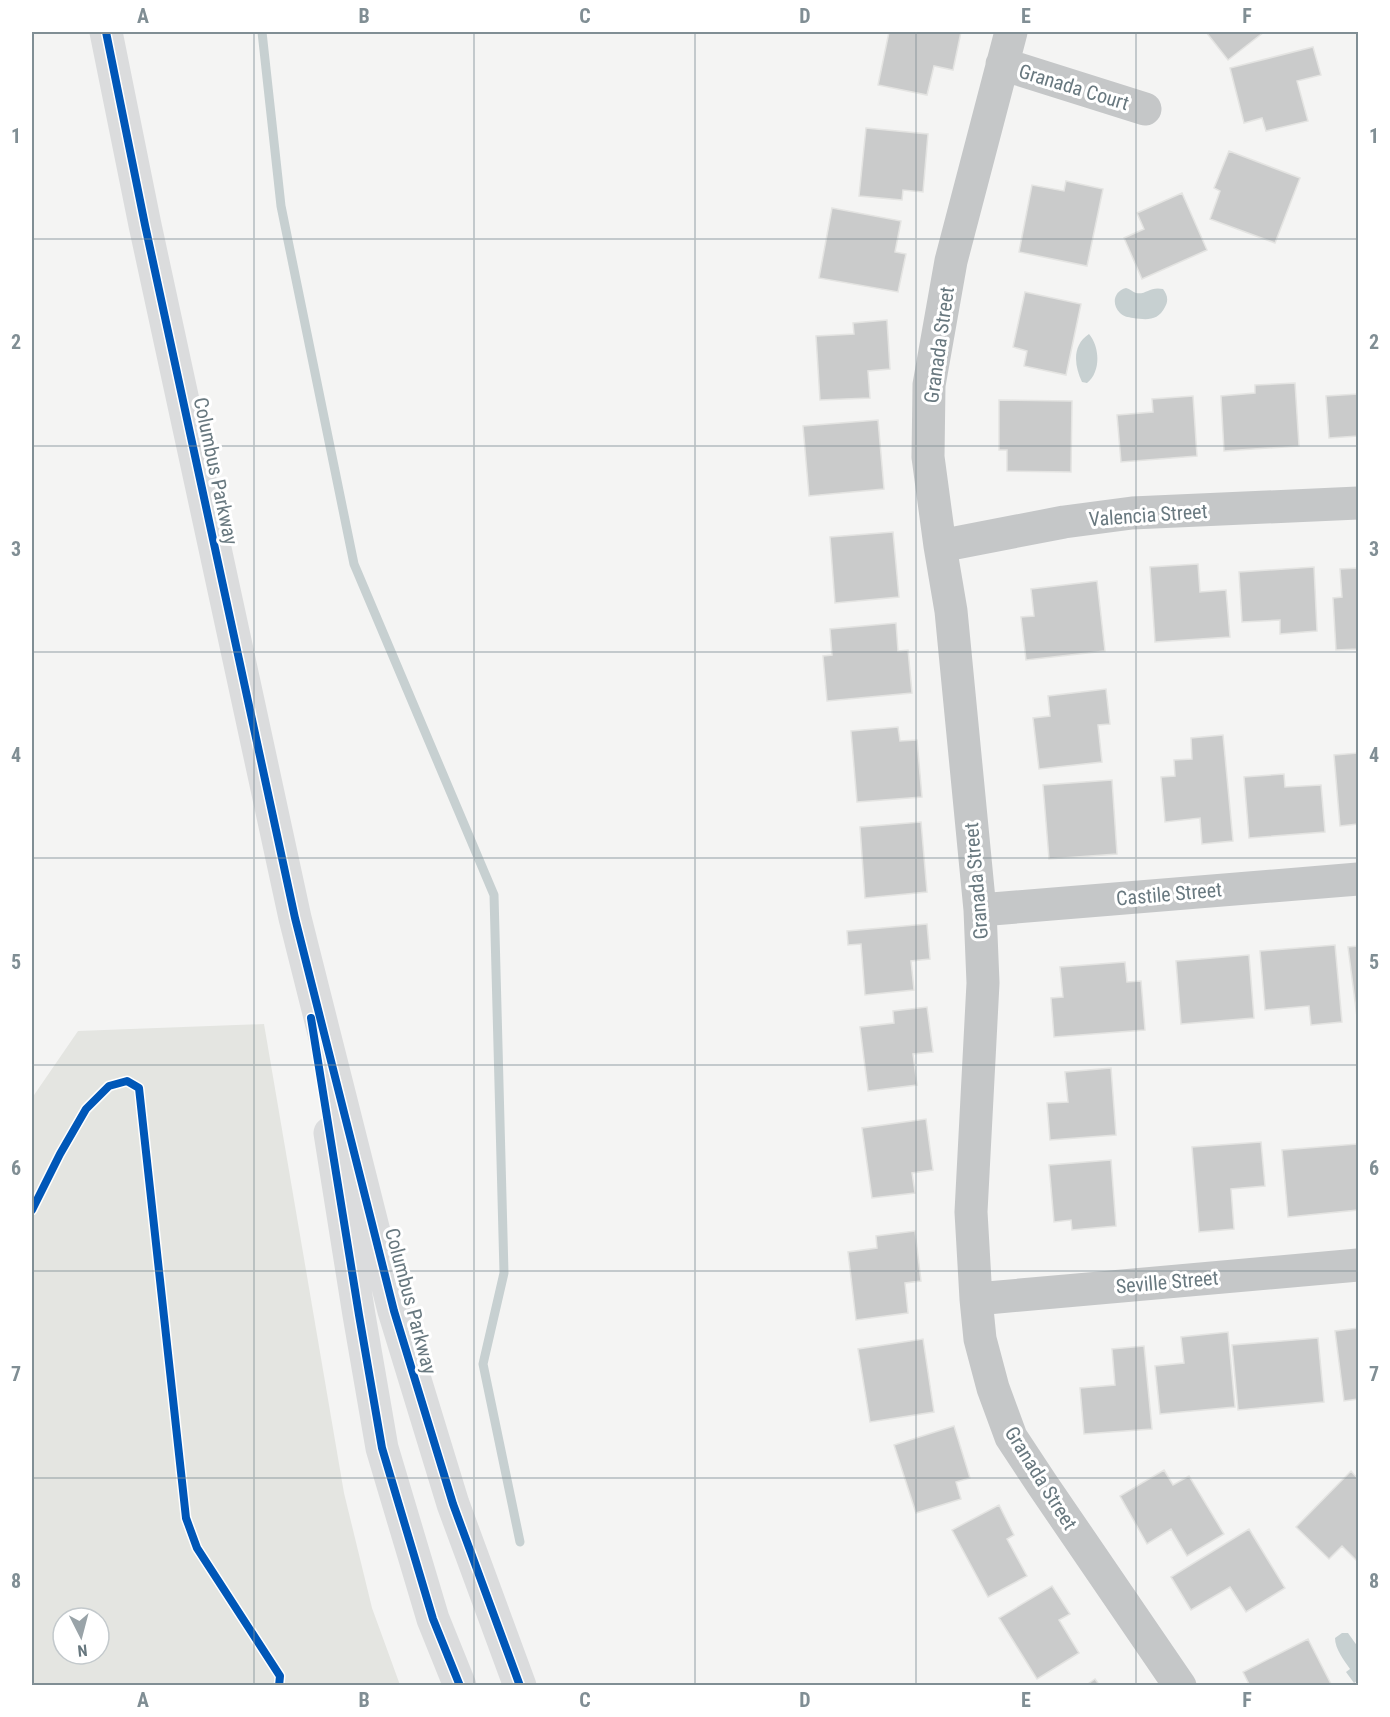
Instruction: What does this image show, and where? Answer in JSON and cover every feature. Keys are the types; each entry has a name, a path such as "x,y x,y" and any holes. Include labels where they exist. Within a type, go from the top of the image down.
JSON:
{"main road":[{"name":"Columbus Parkway","path":"106,32 145,225 295,918 394,1311 453,1504 520,1686"},
{"name":"Columbus Parkway","path":"295,918 382,1448 433,1619 460,1686"}],"street":[{"name":"Granada Street","path":"1011,32 951,261 929,385 928,456 951,611 980,909 983,983 970,1212 980,1339 993,1388 1011,1437 1180,1686"},
{"name":"Granada Court","path":"1002,64 1145,109"},
{"name":"Valencia Street","path":"940,546 1064,522 1132,513 1359,503"},
{"name":"Castile Street","path":"980,909 1359,879"},
{"name":"Seville Street","path":"976,1299 1359,1264"}],"shaded area":[{"path":"1126,288 1136,293 1163,289 1167,297 1162,312 1147,319 1138,319 1120,313 1115,306 1115,298"},
{"path":"1089,334 1097,352 1097,366 1095,373 1087,383 1082,382 1079,376 1076,356 1080,344"},
{"path":"264,1024 344,1493 372,1608 400,1685 32,1685 32,1098 78,1031"},
{"path":"1342,1633 1348,1633 1358,1647 1358,1680 1354,1683 1346,1672 1350,1669 1335,1642 1335,1638"}],"building":[{"path":"889,32 961,32 953,70 934,66 927,95 878,85"},
{"path":"1206,32 1264,32 1228,60"},
{"path":"1313,47 1321,75 1297,81 1308,121 1266,131 1262,118 1244,123 1230,68"},
{"path":"866,128 928,134 923,192 903,190 902,200 859,196"},
{"path":"1229,151 1300,178 1275,243 1210,219 1220,191 1214,188"},
{"path":"1066,181 1103,189 1087,266 1019,252 1032,185 1064,191"},
{"path":"1182,193 1207,250 1142,279 1124,238 1144,229 1137,213"},
{"path":"832,208 901,221 895,252 906,254 898,292 819,278"},
{"path":"1025,292 1081,304 1066,375 1024,366 1027,351 1013,347"},
{"path":"887,320 890,369 868,371 870,398 820,400 816,336 854,334 853,323"},
{"path":"1295,383 1299,446 1224,451 1221,396 1255,393 1255,385"},
{"path":"1358,394 1358,436 1329,438 1326,396"},
{"path":"1193,396 1197,456 1121,462 1117,415 1153,412 1152,399"},
{"path":"999,400 1072,401 1071,472 1007,471 1007,450 999,450"},
{"path":"878,420 884,489 809,496 803,426"},
{"path":"893,532 899,597 835,603 830,537"},
{"path":"1198,564 1200,592 1226,590 1230,637 1155,642 1150,567"},
{"path":"1314,567 1317,631 1280,634 1280,620 1242,622 1239,572"},
{"path":"1358,568 1358,649 1336,650 1333,598 1342,597 1340,569"},
{"path":"1097,581 1105,651 1026,660 1021,617 1034,616 1031,589"},
{"path":"896,623 898,651 908,650 912,693 827,701 823,656 832,655 830,629"},
{"path":"1106,689 1110,724 1098,725 1102,762 1039,769 1033,718 1050,716 1048,696"},
{"path":"898,727 900,741 917,740 922,797 857,802 851,731"},
{"path":"1223,735 1233,841 1202,844 1200,818 1165,822 1161,777 1175,776 1174,760 1192,759 1191,738"},
{"path":"1358,753 1358,824 1340,826 1334,755"},
{"path":"1284,774 1285,787 1321,785 1325,832 1249,838 1244,777"},
{"path":"1112,780 1117,854 1049,859 1043,785"},
{"path":"921,822 927,892 865,898 860,827"},
{"path":"927,924 930,959 911,961 914,990 865,995 861,944 848,945 847,931"},
{"path":"1335,945 1342,1022 1311,1025 1309,1006 1265,1010 1260,951"},
{"path":"1358,946 1358,1017 1357,1017 1348,947"},
{"path":"1249,955 1254,1018 1181,1024 1176,961"},
{"path":"1125,962 1127,982 1141,981 1145,1030 1054,1037 1051,998 1063,997 1060,967"},
{"path":"927,1007 933,1052 913,1054 917,1085 868,1091 860,1027 894,1023 893,1011"},
{"path":"1111,1068 1116,1135 1050,1140 1047,1103 1068,1102 1065,1072"},
{"path":"926,1119 933,1170 912,1173 915,1193 872,1198 862,1128"},
{"path":"1261,1142 1265,1186 1231,1189 1234,1229 1199,1232 1192,1147"},
{"path":"1357,1144 1358,1210 1288,1217 1282,1150"},
{"path":"1111,1160 1116,1226 1072,1230 1071,1220 1054,1222 1049,1165"},
{"path":"915,1231 921,1281 905,1283 908,1313 856,1320 848,1252 877,1248 876,1236"},
{"path":"1358,1328 1358,1399 1344,1401 1335,1331"},
{"path":"1228,1332 1235,1407 1160,1414 1155,1366 1184,1363 1181,1337"},
{"path":"1318,1338 1324,1402 1238,1410 1232,1345"},
{"path":"923,1339 934,1412 870,1422 858,1349"},
{"path":"1144,1346 1152,1429 1084,1434 1080,1388 1115,1385 1112,1349"},
{"path":"954,1426 970,1478 956,1482 961,1499 916,1513 894,1445"},
{"path":"1164,1470 1173,1485 1189,1476 1224,1534 1187,1556 1171,1529 1147,1544 1120,1496"},
{"path":"1351,1471 1358,1479 1358,1562 1342,1546 1329,1559 1296,1527"},
{"path":"999,1505 1014,1535 1007,1539 1027,1576 988,1597 952,1530"},
{"path":"1249,1529 1285,1588 1246,1612 1230,1587 1191,1610 1171,1577"},
{"path":"1052,1586 1070,1614 1059,1620 1079,1653 1037,1679 999,1618"},
{"path":"1308,1639 1332,1686 1250,1686 1243,1672"},
{"path":"1095,1679 1100,1686 1085,1686"}],"waterway":[{"path":"262,32 281,206 354,564 494,895 504,1273 483,1364 520,1542"}],"cycle path":[{"path":"106,32 145,225 295,918 394,1311 453,1504 520,1686"},
{"path":"311,1018 382,1448 433,1619 460,1686"},
{"path":"32,1210 86,1109 109,1086 127,1081 139,1088 186,1518 197,1548 280,1676 279,1686"}]}
